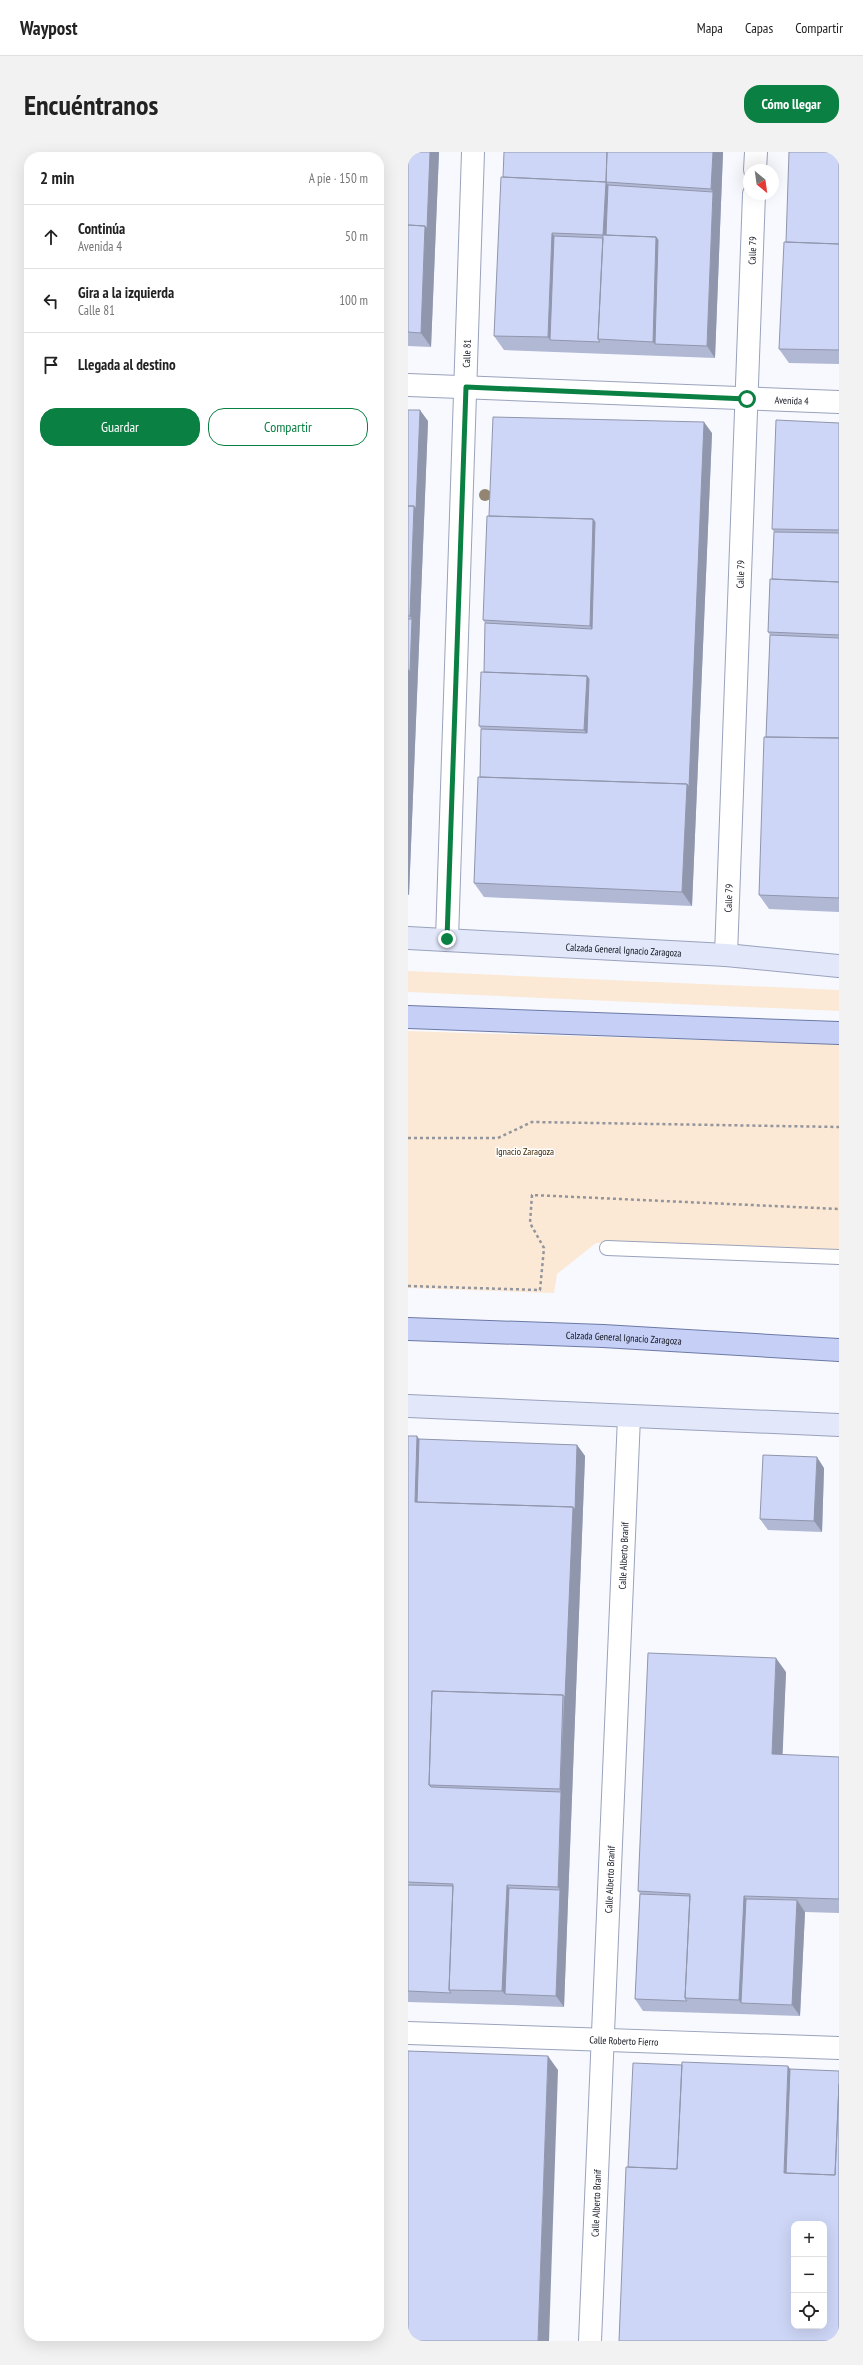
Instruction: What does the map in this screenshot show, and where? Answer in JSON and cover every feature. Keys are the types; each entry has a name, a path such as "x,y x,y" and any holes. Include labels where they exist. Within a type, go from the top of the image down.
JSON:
{"main road":[{"name":"Calzada General Ignacio Zaragoza","path":"408,938 726,955 839,966"},
{"path":"408,1018 839,1033"},
{"name":"Calzada General Ignacio Zaragoza","path":"408,1329 603,1336 839,1350"},
{"path":"408,1406 629,1417 839,1425"}],"street":[{"name":"Calle 81","path":"447,939 473,152"},
{"path":"755,164 756,152"},
{"name":"Calle 79","path":"726,955 754,200"},
{"name":"Avenida 4","path":"408,385 839,402"},
{"name":"Calle Alberto Branif","path":"590,2341 604,2040 629,1417"},
{"name":"Calle Roberto Fierro","path":"408,2033 839,2048"}],"lane":[{"path":"607,1248 839,1257"}],"path":[{"path":"408,1138 498,1138 532,1122 839,1126"},
{"path":"408,1286 540,1290 544,1248 530,1223 532,1195 839,1209"}],"green space":[{"path":"408,971 839,990 839,1011 408,992"},
{"name":"Ignacio Zaragoza","path":"408,1031 766,1042 839,1041 839,1255 596,1243 557,1274 554,1293 408,1288"}],"building":[{"path":"408,152 430,152 427,229 425,226 408,225"},
{"path":"504,152 607,152 606,182 503,177"},
{"path":"607,152 713,152 711,189 606,182"},
{"path":"789,152 839,152 839,244 786,242"},
{"path":"501,177 606,182 603,235 552,233 548,337 494,336"},
{"path":"608,185 713,192 707,346 655,344 658,240 656,237 606,235"},
{"path":"408,225 425,226 421,333 408,332"},
{"path":"603,235 656,237 653,342 598,339"},
{"path":"554,236 603,238 598,339 600,342 550,340"},
{"path":"784,242 839,244 839,350 779,349"},
{"path":"408,410 420,410 416,509 414,506 408,506"},
{"path":"493,417 704,422 689,787 687,784 480,777 481,729 587,733 589,679 587,676 484,672 485,623 592,629 595,522 593,519 489,516"},
{"path":"776,420 839,423 839,530 772,529"},
{"path":"408,506 414,506 410,616 408,616"},
{"path":"487,516 593,519 590,626 483,620"},
{"path":"774,532 839,533 839,582 772,579"},
{"path":"770,579 839,582 839,635 768,632"},
{"path":"408,619 412,619 410,672 408,669"},
{"path":"770,635 839,638 839,738 766,737"},
{"path":"481,672 587,676 584,730 479,726"},
{"path":"764,737 839,738 839,898 759,895"},
{"path":"478,777 687,784 682,892 474,883"},
{"path":"408,1436 417,1436 415,1502 573,1507 565,1698 563,1695 432,1691 429,1785 431,1787 561,1792 558,1887 507,1885 502,1991 449,1990 453,1884 408,1882"},
{"path":"419,1439 577,1445 575,1510 573,1507 417,1502"},
{"path":"763,1455 817,1457 814,1521 760,1519"},
{"path":"648,1653 776,1658 772,1754 839,1757 839,1899 744,1896 739,2000 685,1998 690,1894 638,1891"},
{"path":"432,1691 563,1695 560,1789 429,1785"},
{"path":"408,1885 453,1886 449,1990 451,1993 408,1991"},
{"path":"509,1888 560,1890 556,1996 505,1994"},
{"path":"640,1894 690,1896 685,1998 687,2001 635,1999"},
{"path":"746,1899 797,1900 792,2005 741,2003"},
{"path":"408,2051 548,2056 538,2341 408,2341"},
{"path":"682,2062 788,2066 784,2173 835,2175 839,2084 839,2341 619,2341 626,2167 677,2169"},
{"path":"633,2063 682,2065 677,2169 628,2167"},
{"path":"790,2069 839,2071 835,2175 786,2173"}],"route":[{"path":"447,939 466,387 747,399"}]}
